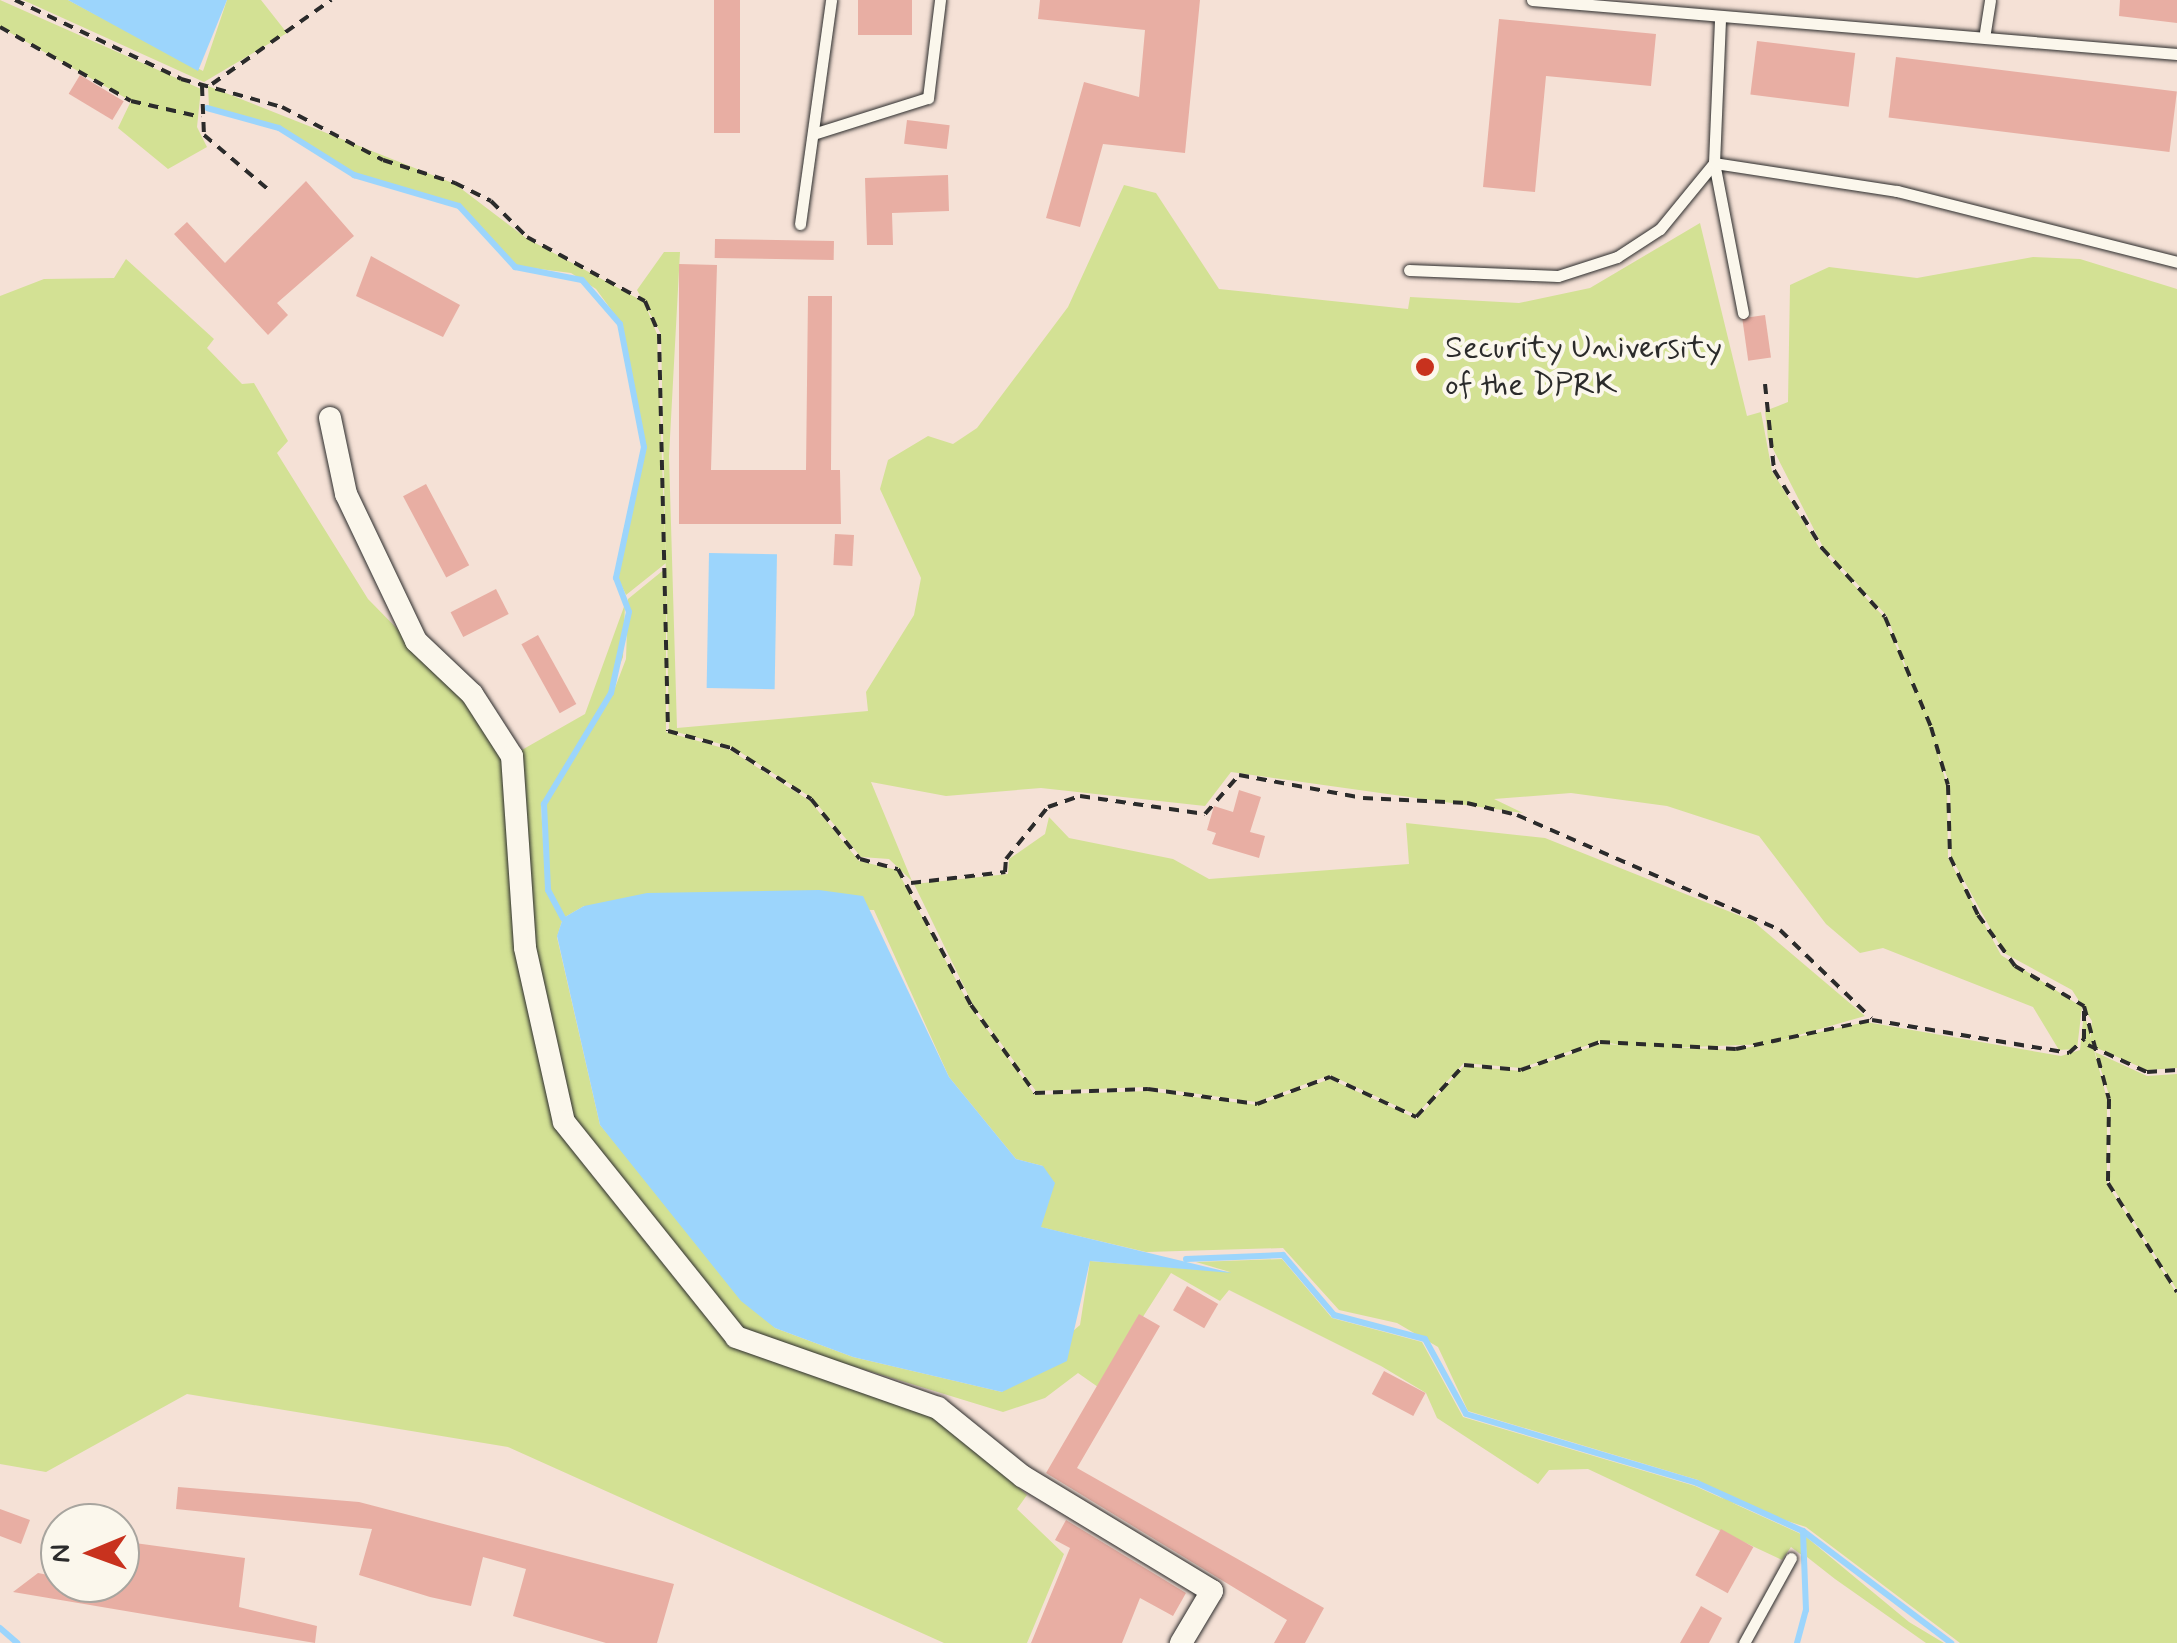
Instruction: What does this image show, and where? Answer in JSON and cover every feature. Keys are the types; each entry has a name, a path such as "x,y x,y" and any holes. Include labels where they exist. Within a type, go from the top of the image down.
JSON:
{"street":[{"path":"330,418 346,494 416,641 472,694 512,756 524,934 564,1122 736,1337 938,1408 1022,1476 1212,1592 1180,1643"}],"lane":[{"path":"800,224 832,0"},
{"path":"816,133 928,98 940,0"},
{"path":"1532,0 1720,17 1985,32 2177,54"},
{"path":"1985,32 1990,0"},
{"path":"1720,17 1714,163 1743,312"},
{"path":"1714,163 1897,191 2177,262"},
{"path":"1409,270 1544,277 1596,265 1660,229 1714,163"},
{"path":"1744,1643 1791,1558"}],"path":[{"path":"15,0 202,86 212,84 331,0"},
{"path":"0,27 131,102 201,118"},
{"path":"212,84 492,201 527,237 646,301 659,334 668,731 731,748 811,799 860,859 888,860 911,883 972,1006 1035,1093 1148,1089 1257,1104 1330,1077 1416,1117 1464,1065 1521,1070 1600,1042 1639,1050 1768,1046 1872,1020 2069,1053 2084,1039 2084,1006"},
{"path":"202,86 201,118 212,145 270,191"},
{"path":"1765,384 1774,470 1822,548 1885,616 1931,727 1948,785 1950,858 1978,915 2014,966 2084,1006"},
{"path":"911,883 1005,872 1048,807 1080,796 1205,814 1239,776 1363,798 1467,803 1517,815 1780,930 1872,1020"},
{"path":"2084,1006 2088,1046 2109,1099 2108,1184 2177,1292"},
{"path":"2088,1046 2147,1072 2177,1070"}],"green space":[{"path":"0,0 201,89 197,127 207,147 168,169 118,128 131,101 0,27"},
{"path":"23,0 68,0 203,71 227,0 261,0 287,33 204,82"},
{"path":"208,86 455,184 526,238 644,302 657,334 666,563 626,595 618,578 623,532 646,447 621,323 596,289 571,273 516,266 460,205 355,174 280,126 209,107"},
{"path":"1124,185 1156,193 1219,289 1408,309 1410,297 1519,303 1590,288 1700,223 1747,416 1761,412 1772,471 1820,549 1884,617 1930,728 1947,785 1948,858 2001,955 2082,1007 2077,1049 2059,1050 2033,1007 1883,948 1860,953 1826,924 1759,836 1667,806 1571,793 1494,799 1523,813 1231,772 1205,806 1041,788 946,796 871,782 912,881 889,859 861,857 812,798 732,747 669,730 661,334 637,290 664,252 680,252 669,456 677,728 868,711 866,692 914,615 921,578 880,489 888,460 928,436 953,444 977,428 1068,307"},
{"path":"2033,257 2080,259 2177,289 2177,1068 2147,1070 2090,1045 2092,1021 2072,990 2004,953 1951,857 1950,785 1887,616 1823,547 1768,439 1765,411 1788,402 1790,285 1829,267 1917,278"},
{"path":"126,259 214,339 207,348 242,384 254,383 288,441 277,453 368,599 474,707 504,763 550,1094 718,1327 932,1412 1027,1495 1017,1509 1064,1554 1027,1643 944,1643 508,1447 187,1394 46,1472 0,1464 0,296 44,279 114,278"},
{"path":"666,568 666,732 730,750 810,801 859,861 897,870 970,1006 1035,1095 1148,1091 1257,1105 1330,1079 1417,1119 1464,1066 1521,1071 1600,1044 1736,1050 1866,1022 2061,1056 2080,1050 2084,1012 2107,1099 2107,1184 2177,1294 2177,1643 1960,1643 1806,1527 1726,1501 1698,1480 1468,1411 1438,1347 1397,1323 1339,1310 1283,1248 1146,1252 1040,1227 1043,1166 1016,1159 949,1077 874,910 584,906 565,917 550,889 546,804 613,693 626,659 628,599"},
{"path":"625,604 623,657 609,692 541,805 546,891 562,921 557,937 600,1125 775,1328 853,1357 1002,1392 1080,1325 1090,1261 1230,1272 1196,1262 1282,1259 1332,1318 1422,1342 1463,1417 1695,1486 1801,1534 1803,1556 1791,1547 1782,1560 1588,1469 1549,1470 1538,1484 1437,1418 1426,1393 1381,1366 1229,1290 1220,1301 1171,1273 1098,1387 1078,1373 1045,1398 1003,1412 742,1332 566,1107 533,939 520,751 585,714"},
{"path":"1049,817 1069,838 1173,859 1209,879 1409,864 1406,823 1545,838 1753,921 1865,1016 1768,1044 1639,1049 1600,1041 1521,1068 1464,1063 1416,1115 1330,1075 1256,1102 1148,1087 1036,1091 973,1005 914,884 1008,874 1009,859 1045,834"},
{"path":"2095,1052 2147,1076 2177,1074 2177,1290 2110,1183 2110,1098"},
{"path":"1805,1536 1909,1622 1944,1643 1926,1643 1835,1579 1807,1557"}],"water":[{"path":"68,0 227,0 198,71"},
{"path":"709,553 777,554 775,689 707,688"},
{"path":"819,890 863,896 949,1077 1016,1159 1043,1166 1055,1183 1041,1227 1232,1273 1090,1261 1067,1361 1002,1392 853,1357 775,1328 741,1301 600,1125 557,936 563,918 584,906 647,893"}],"building":[{"path":"714,0 740,0 740,133 714,133"},
{"path":"858,0 912,0 912,35 858,35"},
{"path":"1040,0 1200,0 1185,153 1103,144 1080,227 1046,218 1084,82 1139,97 1145,30 1038,19"},
{"path":"2120,0 2177,0 2177,23 2119,16"},
{"path":"1499,19 1656,34 1651,86 1546,76 1535,192 1483,187"},
{"path":"1757,41 1855,53 1849,107 1750,95"},
{"path":"1896,57 2177,91 2169,152 1889,118"},
{"path":"80,75 124,101 112,120 69,94"},
{"path":"907,120 950,125 947,149 904,144"},
{"path":"948,175 949,211 892,213 893,245 867,245 865,178"},
{"path":"306,181 354,236 277,303 288,315 268,335 174,234 187,222 225,263"},
{"path":"715,239 834,241 834,260 715,258"},
{"path":"371,256 460,305 443,337 356,296"},
{"path":"679,264 717,265 711,470 806,470 808,296 832,296 831,470 840,470 841,524 679,524"},
{"path":"1765,315 1771,358 1748,361 1742,318"},
{"path":"426,484 469,565 446,577 403,496"},
{"path":"835,534 854,535 852,566 833,565"},
{"path":"496,589 509,614 463,637 451,612"},
{"path":"538,635 576,704 560,713 521,644"},
{"path":"1239,790 1261,797 1250,832 1265,836 1259,858 1212,844 1216,833 1207,830 1214,806 1233,812"},
{"path":"1187,1286 1218,1304 1204,1328 1173,1310"},
{"path":"1139,1314 1160,1326 1077,1468 1324,1608 1305,1643 1274,1643 1287,1620 1046,1473"},
{"path":"1384,1371 1425,1393 1413,1416 1372,1394"},
{"path":"178,1487 359,1502 674,1584 657,1643 606,1643 513,1616 526,1569 483,1557 471,1606 430,1597 359,1575 372,1529 176,1509"},
{"path":"0,1509 30,1520 21,1544 0,1536"},
{"path":"1066,1520 1186,1593 1173,1616 1140,1598 1122,1643 1031,1643 1070,1548 1055,1540"},
{"path":"1721,1529 1753,1547 1728,1593 1695,1575"},
{"path":"140,1544 245,1558 239,1607 317,1626 315,1643 78,1603 140,1603"},
{"path":"38,1573 40,1597 13,1592"},
{"path":"1701,1606 1722,1618 1709,1643 1680,1643"}],"waterway":[{"path":"207,108 279,128 354,175 459,206 515,267 582,280 620,324 644,447 616,578 629,612 611,693 544,804 548,890 563,918"},
{"path":"1186,1259 1283,1255 1334,1315 1425,1339 1466,1414 1697,1483 1803,1531 1951,1643"},
{"path":"1797,1643 1806,1610 1803,1531"},
{"path":"0,1628 17,1643"}],"place":[{"name":"Security University of the DPRK","path":"1425,367"}]}
